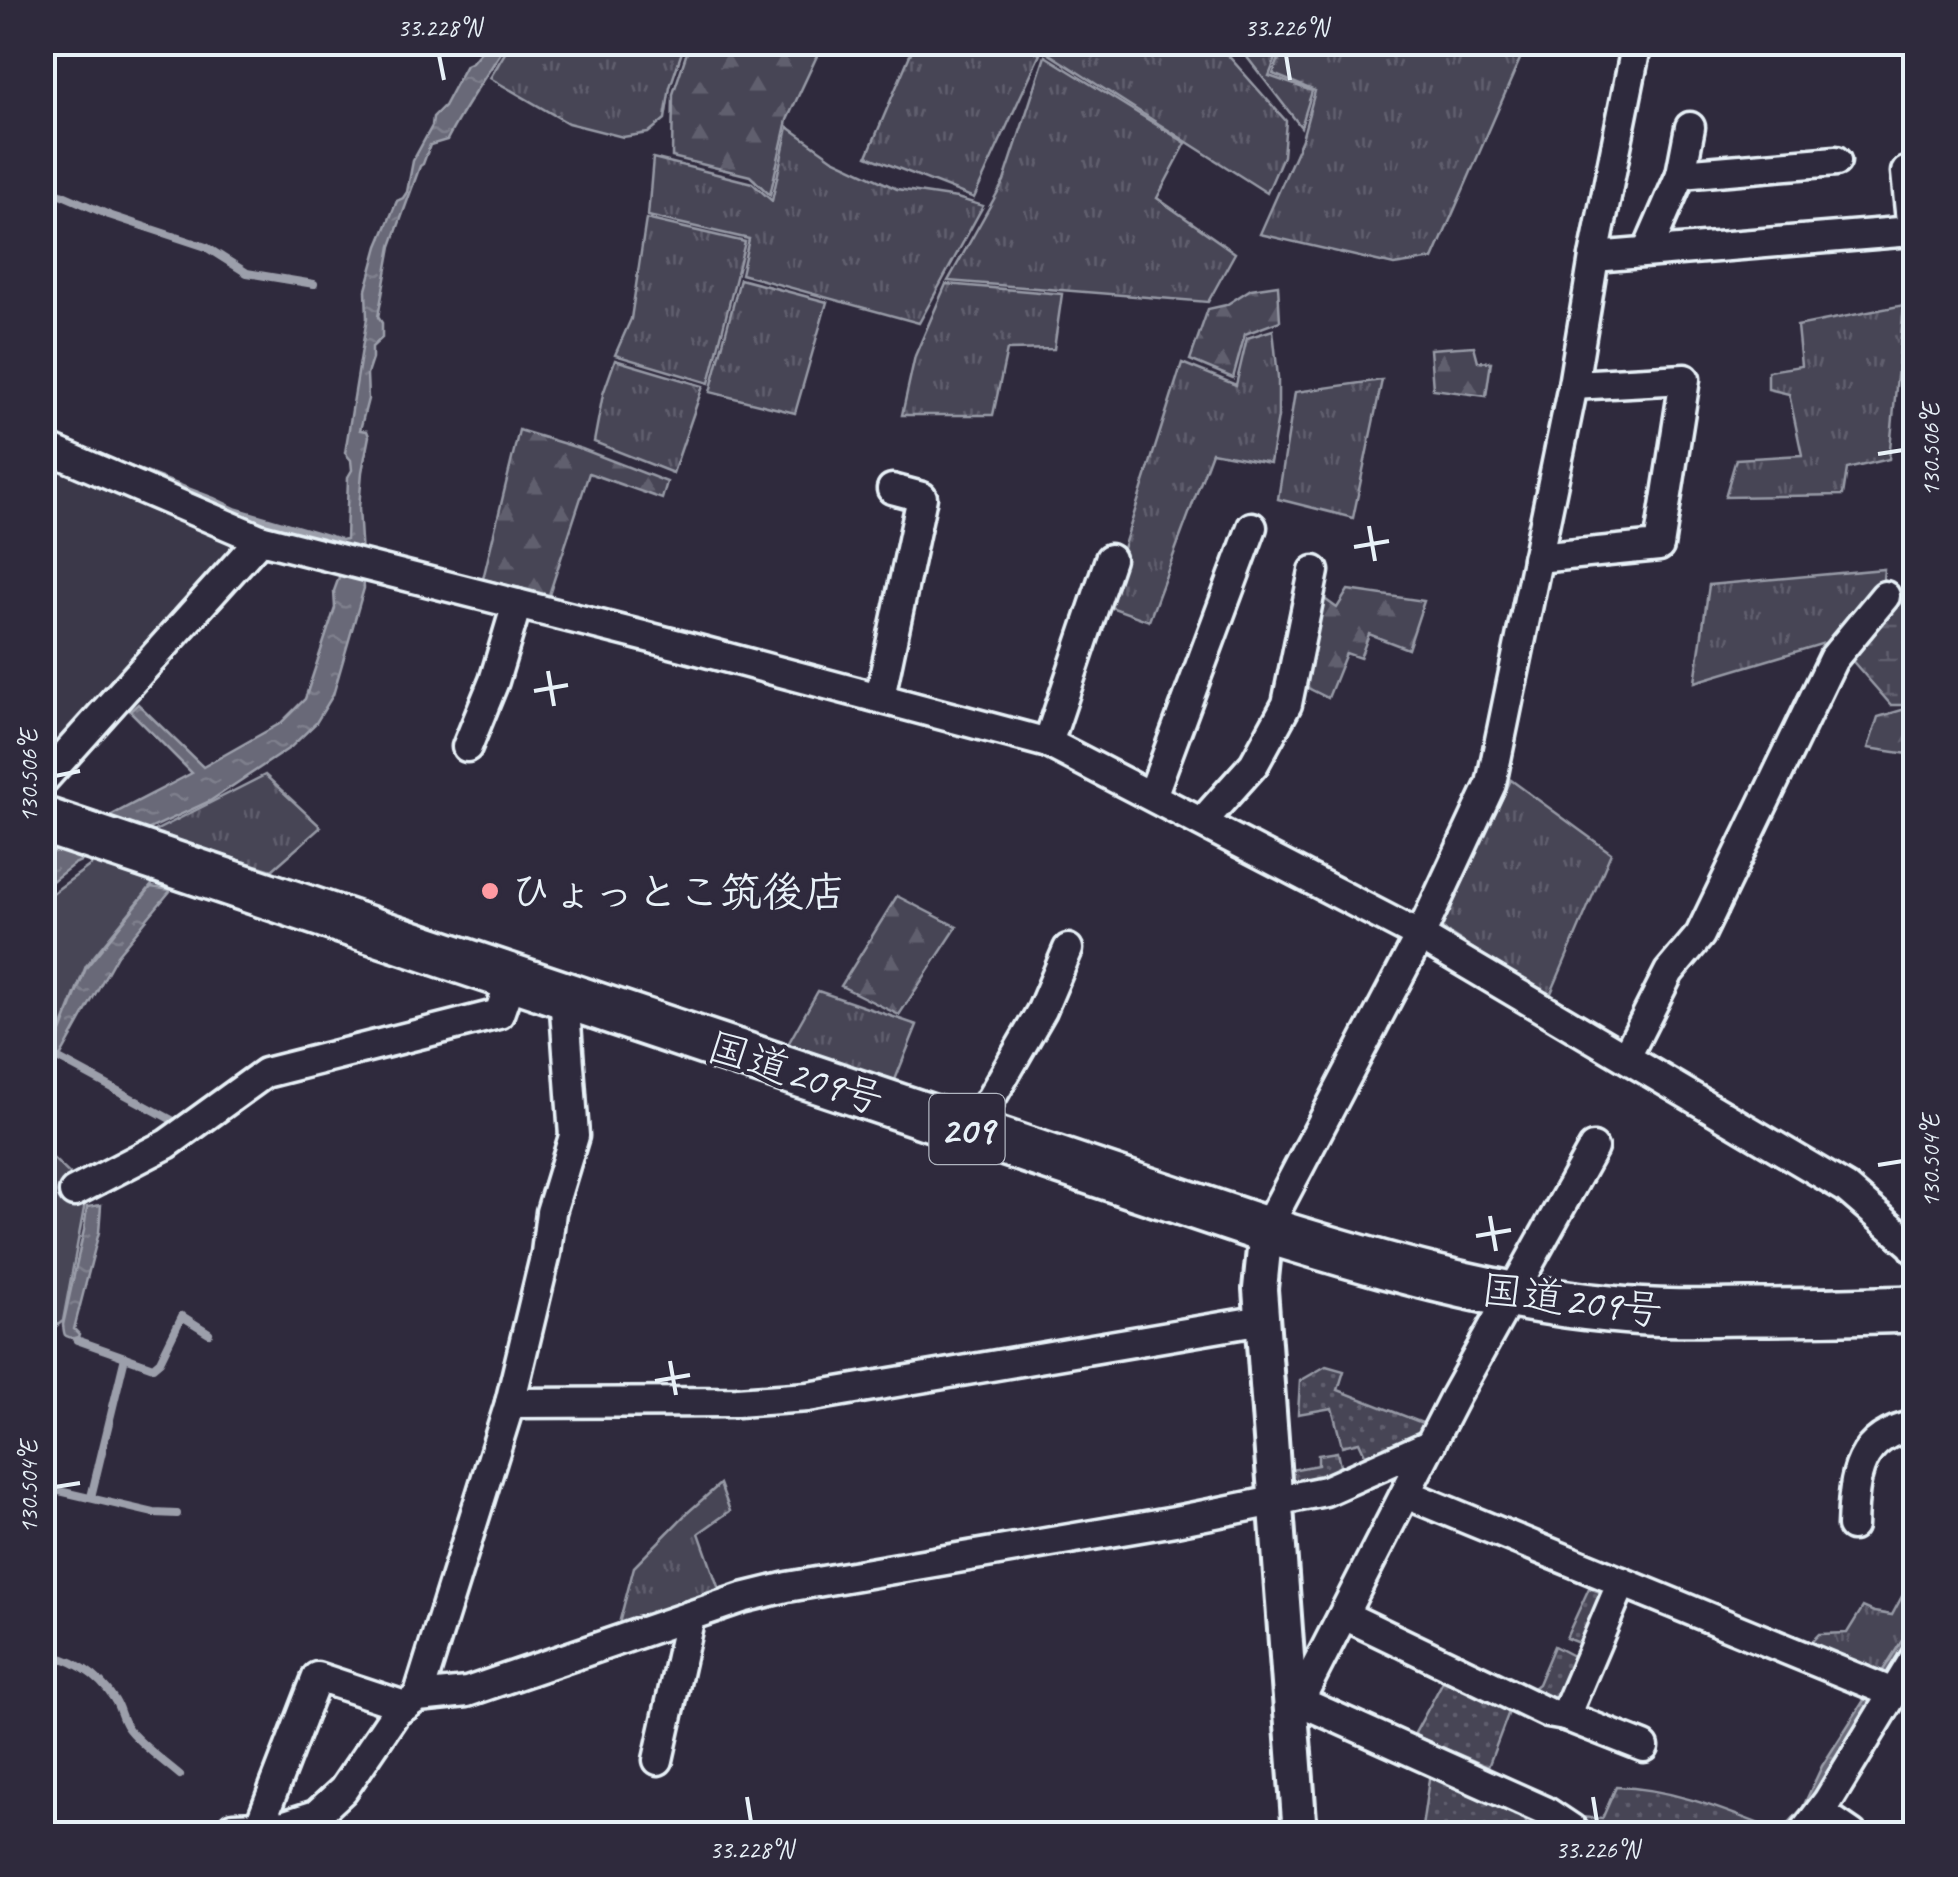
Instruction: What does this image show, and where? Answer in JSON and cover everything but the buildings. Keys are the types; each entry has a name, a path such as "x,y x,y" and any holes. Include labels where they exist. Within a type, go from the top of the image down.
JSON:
{"highway":[{"name":"国道209号","path":"42,820 1351,1256 1512,1296 1611,1310 1688,1313 1916,1309"}],"street":[{"path":"1300,1834 1295,1705 1260,1289 1266,1230 1420,936 1491,784 1637,42"},
{"path":"1647,252 1681,174 1690,127"},
{"path":"1681,174 1836,161"},
{"path":"1594,256 1912,232 1906,172 1916,171"},
{"path":"1538,558 1660,546 1685,379 1572,385"},
{"path":"42,446 260,539 1048,743 1420,936 1846,1188 1916,1251"},
{"path":"880,697 922,498 892,490"},
{"path":"1152,796 1252,527"},
{"path":"42,781 260,539"},
{"path":"1048,743 1110,559"},
{"path":"1202,822 1254,764 1287,704 1314,572"},
{"path":"1626,1057 1669,972 1700,935 1833,659 1885,596"},
{"path":"466,746 494,681 517,604"},
{"path":"972,1131 1042,1010 1068,949"},
{"path":"74,1192 167,1144 265,1073 499,1014 512,978"},
{"path":"564,994 574,1136 551,1212 546,1253 510,1403 412,1701 396,1712 344,1790 316,1815 285,1825 246,1827 317,1676 412,1701 466,1692 742,1598 1276,1502 1325,1491 1432,1444"},
{"path":"1295,1705 1455,1396 1593,1148"},
{"path":"510,1403 736,1402 808,1397 1263,1320"},
{"path":"1852,1526 1853,1497 1862,1458 1882,1436 1916,1425"},
{"path":"1406,1494 1622,1582 1907,1677 1811,1823 1852,1834"},
{"path":"1564,1716 1622,1582"},
{"path":"1344,1615 1548,1713 1644,1748"},
{"path":"658,1760 690,1616"},
{"path":"1295,1705 1545,1811 1576,1834"}],"shaded area":[{"path":"43,458 234,535 237,551 43,762"}],"green space":[{"path":"511,42 685,43 670,87 665,119 648,133 623,137 568,123 490,78"},
{"path":"690,43 823,43 787,120 770,195 750,176 672,157 673,94"},
{"path":"915,43 1016,43 1040,54 974,198 867,156"},
{"path":"1046,43 1217,43 1286,121 1283,156 1267,193 1043,50"},
{"path":"1236,43 1282,43 1269,76 1312,91 1301,127"},
{"path":"1285,43 1527,43 1433,259 1394,265 1260,234 1302,139 1315,91 1273,74"},
{"path":"1045,56 1186,143 1157,198 1235,253 1208,302 948,281 1004,181"},
{"path":"788,127 833,159 897,189 983,206 919,323 741,274 749,239 648,216 653,158 752,183 772,201"},
{"path":"646,219 745,242 709,383 615,355 631,319"},
{"path":"740,279 827,302 795,413 710,392"},
{"path":"946,284 1062,294 1054,349 1007,350 993,415 902,415 915,356"},
{"path":"1278,285 1280,321 1245,334 1233,378 1190,360 1208,309 1226,305 1251,289"},
{"path":"1904,305 1889,459 1847,469 1843,495 1725,497 1736,459 1802,455 1789,394 1768,389 1768,371 1801,366 1797,326"},
{"path":"1273,330 1278,417 1270,463 1212,452 1149,621 1105,605 1182,363 1236,385 1247,338"},
{"path":"1474,346 1478,361 1491,362 1486,396 1433,389 1430,349"},
{"path":"615,360 703,386 673,473 594,442 603,394"},
{"path":"1382,380 1353,518 1278,499 1295,392"},
{"path":"519,430 667,482 662,499 589,473 549,595 483,579"},
{"path":"1884,569 1882,589 1838,639 1695,682 1709,585"},
{"path":"1348,590 1424,601 1408,649 1369,634 1360,658 1346,653 1328,698 1306,687 1312,604 1319,595 1337,608"},
{"path":"1915,601 1915,691 1907,705 1891,705 1849,657 1883,607"},
{"path":"1915,698 1915,755 1868,748 1878,717 1909,708"},
{"path":"265,775 321,827 272,870 151,833"},
{"path":"1511,780 1611,853 1549,998 1440,927"},
{"path":"95,862 155,881 86,966 43,1065 43,900"},
{"path":"897,896 957,927 899,1015 841,986"},
{"path":"818,991 917,1025 895,1080 787,1046"},
{"path":"43,1149 76,1180 85,1203 63,1321 55,1327 43,1378"},
{"path":"1326,1366 1344,1371 1338,1390 1425,1424 1410,1442 1366,1457 1359,1442 1342,1446 1332,1408 1298,1414 1300,1381"},
{"path":"1288,1451 1291,1470 1318,1465 1318,1455 1337,1452 1341,1471 1285,1486"},
{"path":"720,1484 730,1511 699,1533 721,1595 617,1631 634,1567"},
{"path":"1915,1572 1915,1644 1892,1685 1802,1652 1819,1634 1847,1633 1863,1607 1892,1615"},
{"path":"1589,1588 1608,1595 1586,1646 1566,1638"},
{"path":"1554,1646 1577,1658 1556,1707 1529,1691 1538,1684"},
{"path":"1447,1674 1512,1704 1488,1767 1414,1735"},
{"path":"1430,1772 1522,1813 1531,1834 1421,1834"},
{"path":"1616,1787 1677,1796 1775,1830 1771,1834 1586,1834 1571,1816 1602,1819"}],"water":[{"path":"488,43 507,43 447,140 430,145 391,246 378,317 382,338 372,347 368,399 360,430 367,431 369,436 359,508 364,588 333,695 316,723 291,747 210,801 74,864 43,888 43,860 96,824 192,773 130,711 138,704 203,767 281,723 305,699 335,608 334,591 342,569 338,541 346,539 348,477 352,470 345,453 367,318 366,290 378,246 397,201 407,192 413,161 433,117 444,106 466,65"},
{"path":"151,887 171,890 117,955 43,1082 43,1069 86,968"},
{"path":"101,1205 99,1232 74,1329 79,1334 77,1340 65,1336 63,1325 87,1207"},
{"path":"1915,1620 1915,1634 1825,1777 1812,1808 1789,1834 1779,1834 1803,1807 1822,1766"}],"waterway":[{"path":"42,186 109,215 206,247 247,273 314,284"},
{"path":"125,467 235,511 338,541"},
{"path":"59,1059 172,1120"},
{"path":"91,1497 125,1357 153,1367 160,1361 182,1316 209,1333"},
{"path":"77,1340 125,1357"},
{"path":"42,1487 154,1513 177,1514"},
{"path":"42,1655 74,1663 92,1675 108,1690 132,1733 180,1775"}],"place":[{"name":"ひょっとこ筑後店","path":"490,891"}]}
